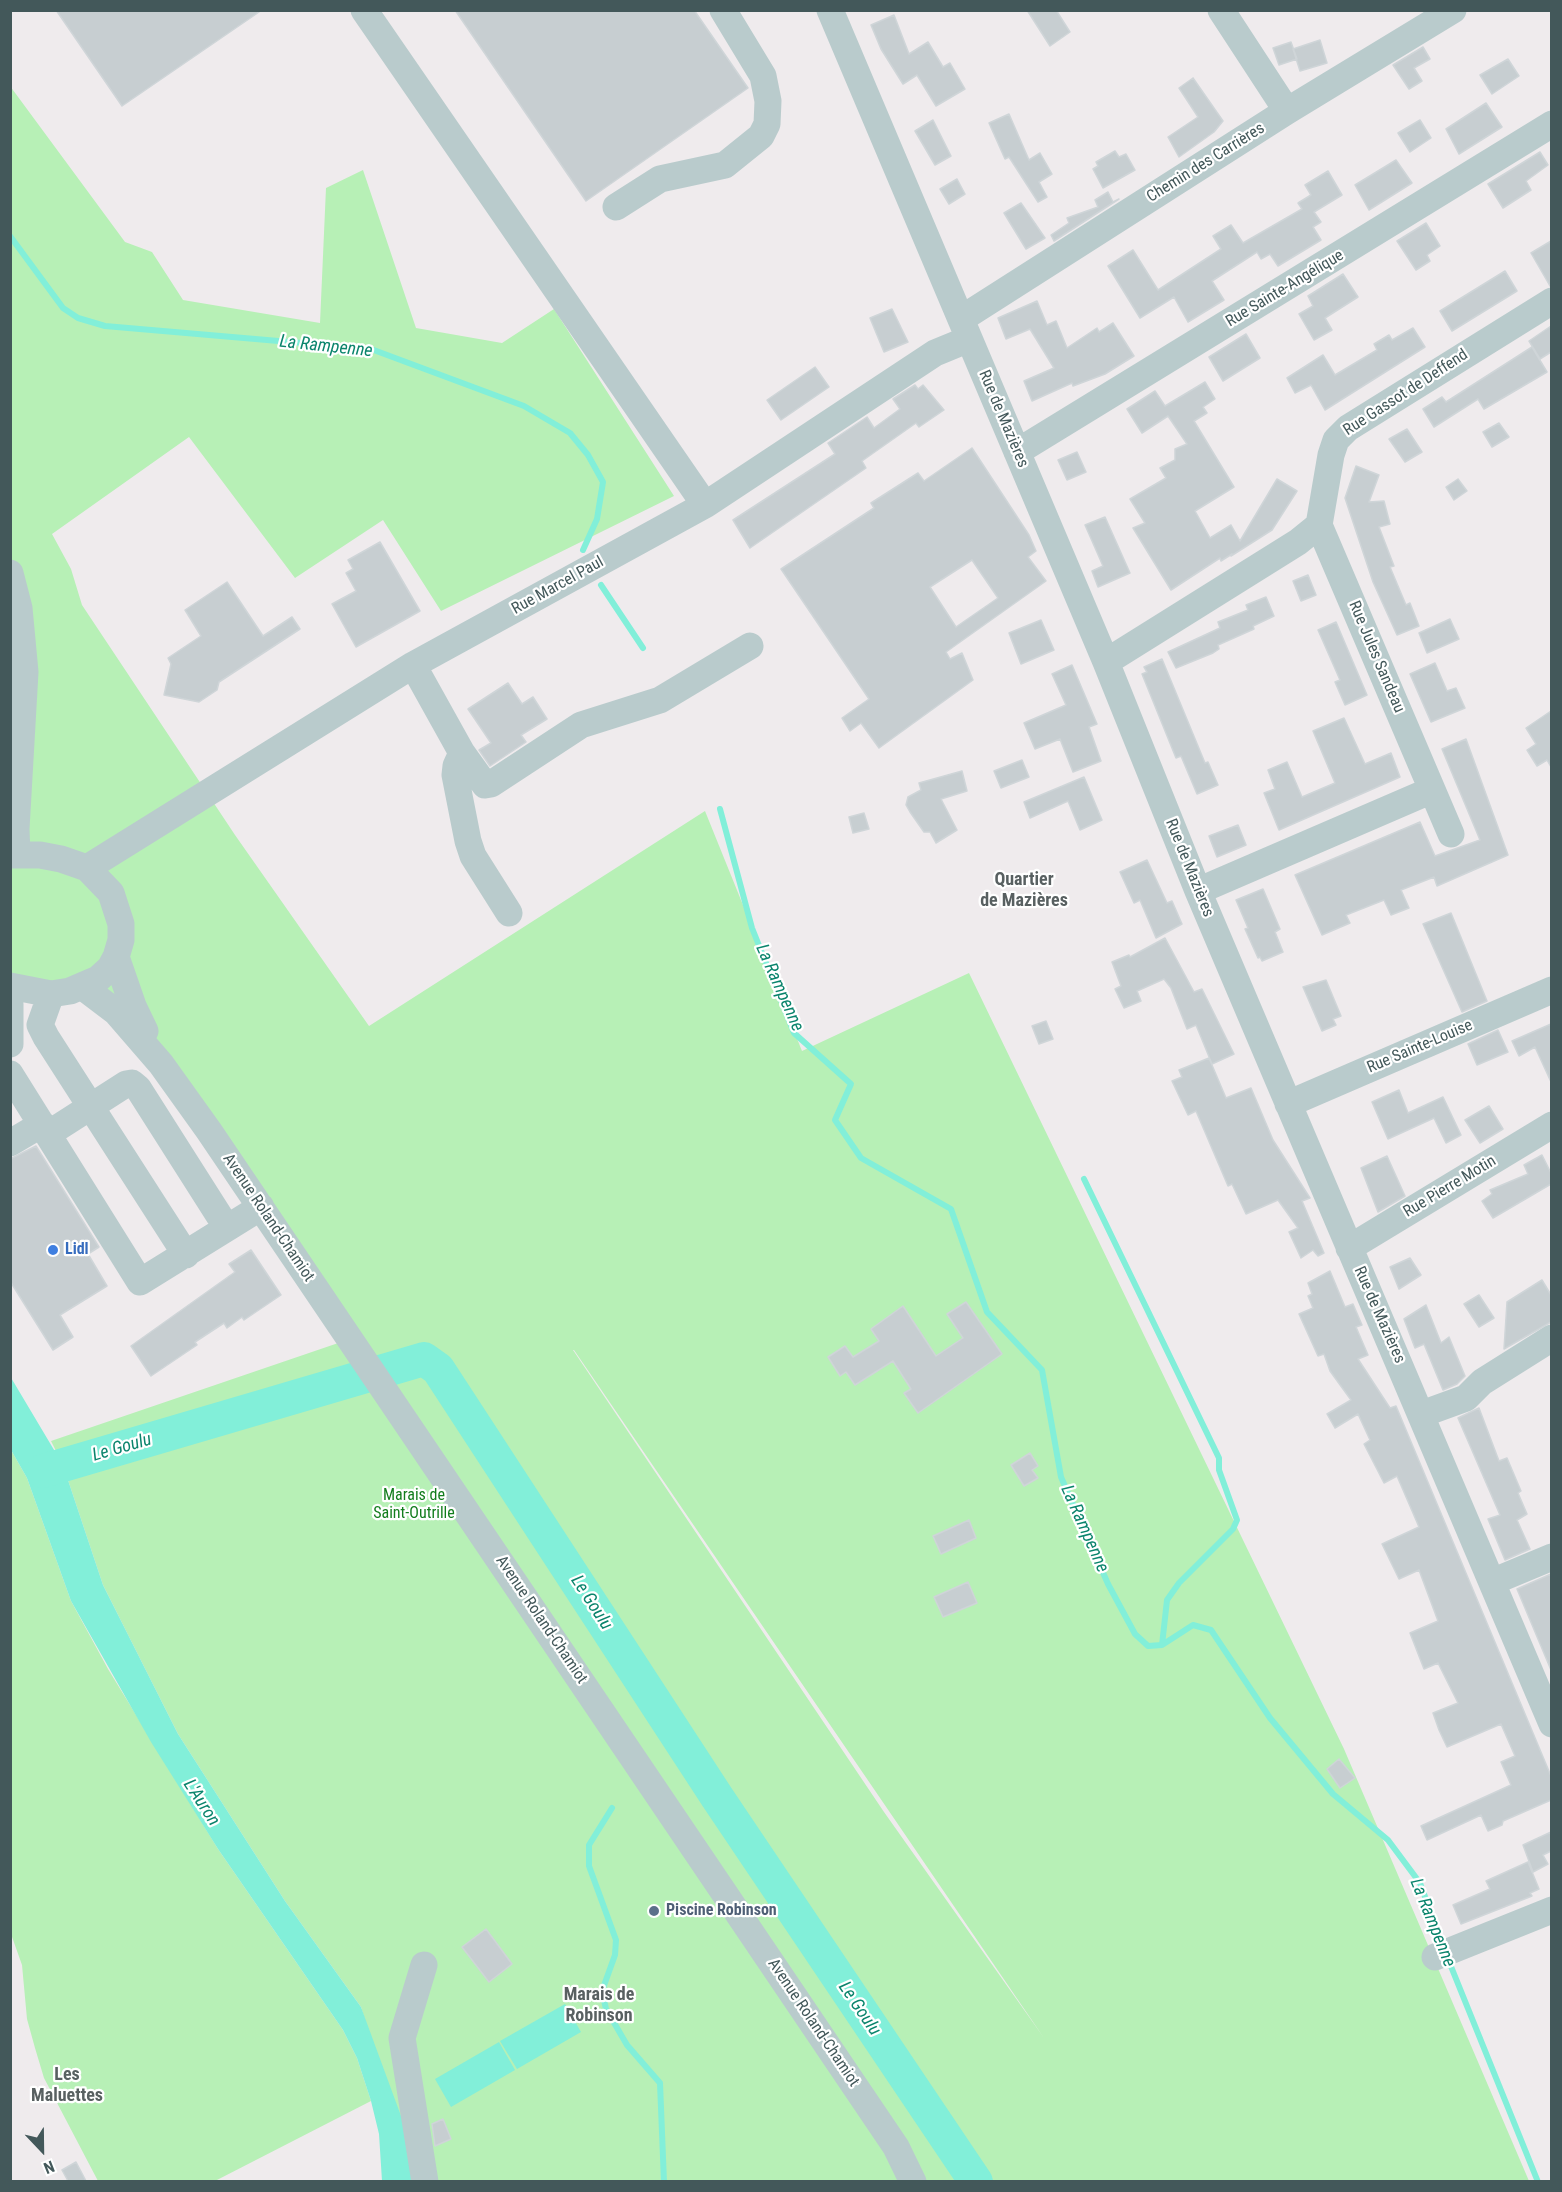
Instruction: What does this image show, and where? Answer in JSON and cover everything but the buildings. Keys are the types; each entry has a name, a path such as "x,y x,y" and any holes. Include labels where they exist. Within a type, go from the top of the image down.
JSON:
{"street":[{"path":"364,10 705,505"},
{"path":"616,207 660,178 725,165 760,136 767,124 768,101 763,76 723,10"},
{"name":"Rue de Mazières","path":"830,10 1106,662 1198,891 1422,1414 1551,1724"},
{"path":"1221,10 1287,111"},
{"name":"Chemin des Carrières","path":"965,329 1287,111 1453,10"},
{"name":"Rue Sainte-Angélique","path":"1017,452 1551,124"},
{"name":"Rue Gassot de Deffend","path":"1319,525 1331,455 1336,440 1348,428 1551,301"},
{"name":"Rue Marcel Paul","path":"87,868 147,833 413,665 705,505 935,353 965,329"},
{"path":"1106,662 1298,542 1319,525"},
{"name":"Rue Jules Sandeau","path":"1319,525 1451,834"},
{"path":"10,573 19,608 25,672 15,756 14,855 61,859 87,868 111,893 122,924 121,940 116,957 110,968 98,979 83,987 51,994 10,986"},
{"path":"413,665 462,753 477,777 485,785 491,784 581,725 660,700 750,645"},
{"path":"462,753 456,765 455,775 468,841 474,856 509,913"},
{"path":"1198,891 1432,790"},
{"name":"Rue Marcel Paul","path":"111,893 116,872 124,856 147,833"},
{"name":"Avenue Roland-Chamiot","path":"116,957 133,1006 161,1064"},
{"name":"Avenue Roland-Chamiot","path":"83,987 116,1012 161,1064 261,1207 896,2147 913,2181"},
{"name":"Rue Sainte-Louise","path":"1288,1104 1551,990"},
{"path":"51,994 42,1013 40,1025 186,1255"},
{"path":"10,1004 10,1044"},
{"path":"10,1074 140,1282 261,1207"},
{"path":"10,1143 90,1107 126,1084 132,1083 138,1088 227,1228"},
{"name":"Rue Pierre Motin","path":"1349,1248 1551,1125"},
{"path":"1422,1414 1466,1398 1482,1382 1551,1338"},
{"path":"1492,1582 1551,1557"},
{"path":"1446,1953 1551,1910"},
{"path":"424,1965 402,2038 424,2181"}],"green space":[{"name":"Marais de Saint-Outrille","path":"10,86 125,242 152,252 183,300 320,323 326,188 363,170 416,328 502,343 554,309 674,496 441,611 383,520 295,578 189,437 52,534 71,569 82,605 235,835 369,1026 705,811 802,1051 969,973 1344,1749 1529,2181 414,2181 361,2007 285,1901 178,1734 103,1585 63,1465 51,1441 350,1339 96,998 11,986 10,855 17,854 10,573","holes":["574,1350 1044,2038 884,1812"]},
{"path":"11,1450 27,1478 71,1601 108,1669 218,1849 343,2030 357,2058 371,2101 215,2181 98,2181 44,2078 35,2048 27,2019 22,1965 11,1934"}],"water":[{"name":"L'Auron","path":"10,1376 63,1465 103,1585 178,1734 285,1901 361,2007 408,2135 414,2181 382,2181 379,2134 371,2101 357,2058 343,2030 218,1849 151,1742 71,1601 27,1478 11,1450"},
{"path":"565,2004 581,2032 517,2069 500,2041"},
{"path":"499,2042 515,2070 451,2107 435,2079"}],"waterway":[{"name":"La Rampenne","path":"10,236 63,308 78,318 105,326 371,349 524,406 570,433 588,455 603,482 597,519 583,550"},
{"name":"La Rampenne","path":"601,585 643,648"},
{"name":"La Rampenne","path":"720,809 752,928 794,1033 851,1084 835,1120 861,1158 951,1209 987,1312 1042,1370 1061,1477 1108,1584 1135,1634 1148,1646 1162,1645 1193,1625 1211,1630 1270,1718 1333,1794 1388,1840 1420,1883 1443,1946"},
{"path":"1084,1179 1219,1458 1219,1470 1237,1520 1233,1529 1179,1583 1167,1600 1162,1645"},
{"name":"Le Goulu","path":"43,1471 424,1359 438,1369 717,1797 976,2182"},
{"path":"612,1808 589,1845 589,1866 616,1940 615,1955 602,1991 606,2009 627,2045 660,2083 664,2182"},
{"name":"La Rampenne","path":"1448,1959 1538,2182"}],"place":[{"name":"Lidl","path":"53,1250"},
{"name":"Piscine Robinson","path":"654,1911"}],"district":[{"name":"Quartier de Mazières","path":"1024,890"},
{"name":"Marais de Robinson","path":"599,2005"},
{"name":"Les Maluettes","path":"67,2085"}]}
